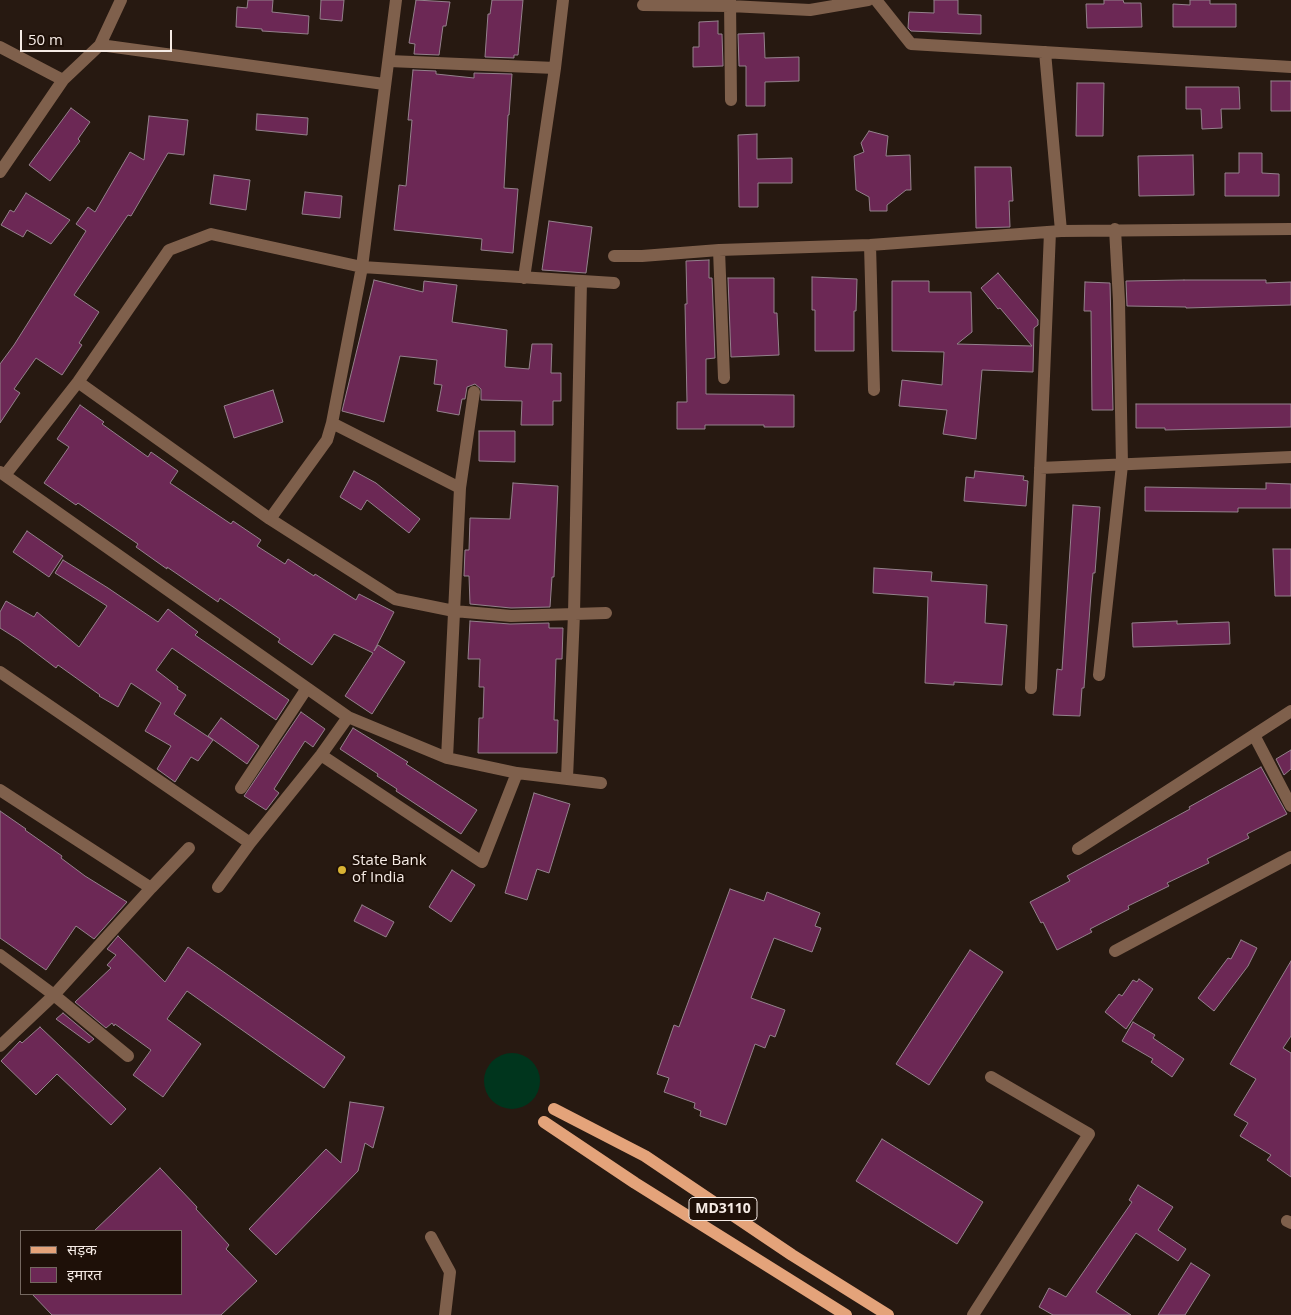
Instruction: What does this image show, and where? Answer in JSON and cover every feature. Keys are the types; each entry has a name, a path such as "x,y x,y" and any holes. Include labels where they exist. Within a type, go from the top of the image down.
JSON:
{"main road":[{"name":"MD3110","path":"554,1109 645,1156 792,1255 888,1315"},
{"name":"MD3110","path":"544,1122 635,1183 846,1315"}],"street":[{"path":"0,172 63,80 100,45 121,0"},
{"path":"270,519 327,440 332,423 362,267 396,0"},
{"path":"524,278 555,68 562,0"},
{"path":"643,5 730,3 810,10 868,0"},
{"path":"876,0 911,44 1291,67"},
{"path":"730,3 731,100"},
{"path":"100,45 384,84"},
{"path":"0,47 63,80"},
{"path":"1031,688 1040,468 1055,231 1045,52"},
{"path":"389,61 555,68"},
{"path":"1099,674 1122,465 1119,301 1115,229"},
{"path":"614,256 870,245 1055,231 1291,229"},
{"path":"601,782 517,773 447,758 348,717 2,474 78,382 169,250 211,234 362,267 614,283"},
{"path":"870,245 874,390"},
{"path":"719,250 724,378"},
{"path":"567,778 574,614 582,281"},
{"path":"78,382 270,519 396,599 454,611 511,616 606,614"},
{"path":"447,758 460,488 474,392"},
{"path":"332,423 460,488"},
{"path":"1040,468 1291,457"},
{"path":"0,672 250,843"},
{"path":"242,788 307,688"},
{"path":"1078,849 1291,711"},
{"path":"218,887 250,843 321,755 348,717"},
{"path":"1254,735 1291,806"},
{"path":"321,755 482,862 517,773"},
{"path":"0,790 151,888"},
{"path":"0,1046 54,995 190,848"},
{"path":"1115,951 1291,857"},
{"path":"0,955 54,995 128,1056"},
{"path":"973,1315 1089,1134 991,1076"},
{"path":"431,1237 450,1272 445,1315"}],"green space":[{"path":"512,1053 523,1055 532,1061 538,1070 540,1081 538,1092 532,1101 523,1107 512,1109 501,1107 492,1101 486,1092 484,1081 486,1070 492,1061 501,1055"}],"building":[{"path":"248,0 273,0 272,12 309,16 308,34 236,27 237,7 247,8"},
{"path":"321,0 344,0 342,21 320,19"},
{"path":"416,0 450,2 446,26 443,26 439,55 414,54 415,44 409,43"},
{"path":"492,0 523,0 518,55 514,55 514,58 485,57 488,14 490,14"},
{"path":"934,0 958,0 958,14 981,15 981,34 911,31 908,28 909,12 934,13"},
{"path":"1104,0 1123,0 1124,3 1141,3 1142,27 1087,28 1086,4 1104,4"},
{"path":"1190,0 1210,0 1210,4 1236,4 1236,27 1173,27 1173,4 1190,5"},
{"path":"718,21 718,34 722,34 723,66 693,67 693,47 699,47 699,22"},
{"path":"764,33 765,58 799,57 799,81 765,82 765,106 746,106 746,66 739,66 738,34"},
{"path":"413,70 436,71 436,74 474,78 474,73 512,74 504,188 518,189 513,253 481,250 482,239 394,230 399,185 406,186 412,120 408,120"},
{"path":"1271,81 1291,81 1291,111 1271,111"},
{"path":"1077,83 1104,83 1103,136 1076,136"},
{"path":"1186,87 1239,87 1240,109 1221,109 1222,128 1202,129 1201,109 1186,109"},
{"path":"71,108 90,122 78,139 80,141 50,181 29,165"},
{"path":"257,114 308,118 307,135 256,130"},
{"path":"149,116 188,120 184,155 168,153 131,216 128,215 74,295 99,312 79,343 82,345 62,375 36,358 14,389 20,393 0,423 0,364 86,231 76,224 88,207 95,212 130,152 144,160"},
{"path":"869,131 888,136 886,156 910,155 911,190 906,190 887,205 887,211 870,211 869,197 856,190 854,156 864,152 861,143"},
{"path":"757,134 757,159 792,158 792,183 758,183 758,207 739,207 738,135"},
{"path":"1239,153 1262,153 1262,173 1279,174 1279,196 1225,196 1225,173 1239,173"},
{"path":"1193,155 1194,195 1139,196 1138,156"},
{"path":"975,167 1011,167 1013,201 1009,201 1010,227 976,228"},
{"path":"214,175 250,180 246,210 210,204"},
{"path":"305,192 342,196 340,218 302,214"},
{"path":"26,193 70,220 51,244 27,230 23,237 1,225 10,210 14,212"},
{"path":"549,221 592,227 586,273 542,270"},
{"path":"709,260 709,278 712,278 715,358 706,359 706,394 794,395 794,427 705,425 705,429 677,429 677,402 687,402 686,261"},
{"path":"998,273 1038,320 1038,325 1034,328 1033,372 982,370 976,439 943,434 947,410 899,406 902,380 942,385 944,352 892,351 892,281 929,281 929,292 971,292 972,332 957,344 1032,346 981,288"},
{"path":"812,277 857,279 856,311 854,311 854,351 815,351 815,310 812,310"},
{"path":"728,278 774,278 774,313 777,313 779,355 731,357"},
{"path":"374,280 423,292 424,281 457,285 452,322 507,330 505,367 529,369 532,344 552,344 551,373 561,373 561,401 553,401 553,425 521,425 522,401 481,400 481,389 475,384 467,387 465,399 462,399 459,415 437,411 442,385 434,384 437,360 400,356 384,422 342,411"},
{"path":"1266,280 1266,283 1291,282 1291,305 1186,308 1127,306 1126,281"},
{"path":"1085,282 1110,283 1113,410 1092,410 1091,311 1084,311"},
{"path":"273,390 283,422 234,438 224,406"},
{"path":"1136,404 1291,404 1291,427 1165,430 1165,428 1136,428"},
{"path":"80,405 104,422 102,424 148,457 151,452 178,471 170,483 231,524 233,521 261,540 257,546 285,564 288,559 356,600 359,594 394,612 374,651 378,645 405,662 372,714 345,696 373,653 334,634 312,665 278,642 280,639 220,598 218,602 167,567 167,569 136,547 138,544 78,503 76,505 44,483 69,447 57,439"},
{"path":"479,431 515,431 515,462 479,461"},
{"path":"354,471 376,483 420,519 409,533 367,500 361,510 340,497"},
{"path":"975,471 1024,476 1023,480 1028,481 1026,506 964,501 966,477 974,478"},
{"path":"513,483 558,486 554,577 552,577 550,607 511,608 470,604 469,576 464,576 465,550 469,550 470,518 510,519"},
{"path":"1266,483 1291,484 1291,508 1238,508 1238,512 1145,511 1145,487 1266,489"},
{"path":"1073,505 1100,507 1080,716 1053,715 1057,669 1062,670"},
{"path":"27,531 63,556 49,577 13,552"},
{"path":"1273,549 1291,549 1291,596 1275,596"},
{"path":"63,560 158,622 168,609 198,632 195,635 289,700 276,720 172,648 156,670 186,695 174,714 213,740 198,761 191,757 175,782 157,769 171,746 145,731 161,703 131,683 118,707 99,696 58,665 56,668 0,628 0,612 6,601 34,617 37,612 79,647 107,606 55,573"},
{"path":"874,568 932,572 931,581 987,585 985,623 1007,625 1002,685 954,682 954,685 925,683 928,597 873,593"},
{"path":"470,621 510,624 549,623 549,628 563,628 562,659 556,659 554,720 558,720 557,753 478,753 479,718 483,718 484,687 479,687 480,659 468,659"},
{"path":"1177,621 1177,624 1229,622 1230,644 1133,647 1132,623"},
{"path":"301,712 325,729 313,747 305,741 274,789 279,793 266,810 244,796"},
{"path":"221,718 259,746 247,764 208,736"},
{"path":"353,728 408,762 406,764 477,810 461,834 396,791 397,789 377,776 378,774 340,749"},
{"path":"1291,750 1291,769 1284,775 1276,759"},
{"path":"1261,767 1287,814 1247,834 1249,838 1207,859 1209,863 1167,883 1169,886 1128,906 1129,909 1090,929 1092,932 1057,950 1043,922 1041,923 1030,902 1070,881 1067,876 1190,809 1189,807"},
{"path":"534,793 570,804 549,873 537,869 527,900 505,893"},
{"path":"0,811 62,856 61,858 85,876 127,902 94,939 76,926 46,970 0,938"},
{"path":"452,870 475,885 451,922 429,907"},
{"path":"730,889 764,901 767,892 820,913 815,926 821,928 812,952 774,938 751,998 785,1010 775,1037 770,1035 765,1048 755,1044 726,1125 700,1116 701,1111 694,1108 695,1103 664,1092 669,1078 657,1074 674,1025 679,1027"},
{"path":"362,905 394,922 386,937 354,921"},
{"path":"118,936 165,982 188,947 345,1057 324,1088 187,991 167,1019 201,1044 163,1097 133,1075 151,1050 115,1024 114,1026 112,1023 106,1028 75,1002 111,968 107,965 116,955 107,949"},
{"path":"1241,940 1257,948 1248,966 1214,1011 1198,998 1228,958 1231,959"},
{"path":"970,950 1003,972 929,1085 896,1064"},
{"path":"1291,961 1291,1036 1283,1048 1291,1053 1291,1177 1267,1160 1271,1155 1240,1136 1248,1123 1234,1115 1256,1079 1230,1064"},
{"path":"1139,979 1153,989 1126,1029 1105,1012 1119,994 1122,996 1133,980 1137,982"},
{"path":"63,1013 94,1039 89,1043 56,1019"},
{"path":"1133,1022 1155,1035 1153,1038 1184,1059 1172,1077 1151,1062 1153,1059 1122,1041"},
{"path":"40,1027 126,1109 111,1125 57,1074 36,1095 1,1061 20,1041 22,1043"},
{"path":"350,1102 384,1107 373,1148 365,1143 358,1171 276,1255 249,1229 326,1149 341,1163"},
{"path":"882,1139 983,1202 957,1244 856,1181"},
{"path":"160,1168 197,1207 196,1209 229,1245 226,1249 257,1281 221,1315 52,1315 33,1295 182,1295 182,1230 95,1230"},
{"path":"1138,1185 1173,1207 1158,1230 1186,1249 1178,1261 1136,1233 1096,1292 1131,1315 1053,1315 1039,1307 1049,1288 1066,1297 1132,1202 1129,1200"},
{"path":"1191,1263 1210,1275 1185,1315 1158,1315"}],"place":[{"name":"State Bank of India","path":"342,870"}]}
